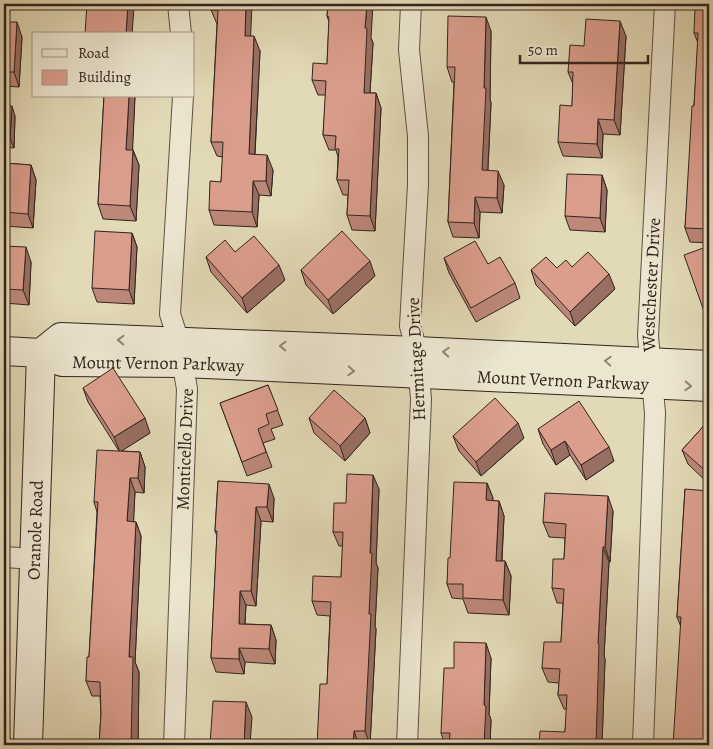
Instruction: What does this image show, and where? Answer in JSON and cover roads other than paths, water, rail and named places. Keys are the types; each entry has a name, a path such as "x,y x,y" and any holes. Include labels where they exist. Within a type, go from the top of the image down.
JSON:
{"street":[{"path":"178,4 180,32"},
{"name":"Hermitage Drive","path":"407,745 421,399 418,362 410,326 418,185 418,136 409,50 411,4"},
{"name":"Westchester Drive","path":"643,745 655,412 648,336 666,4"},
{"name":"Monticello Drive","path":"174,745 187,389 181,353 170,314 183,98"},
{"name":"Mount Vernon Parkway","path":"42,353 61,337 181,353 418,362 652,374 709,387"},
{"path":"4,351 42,353"},
{"name":"Oranole Road","path":"28,745 42,353"},
{"name":"Mount Vernon Parkway","path":"652,374 709,365"},
{"path":"4,557 35,559"}]}
